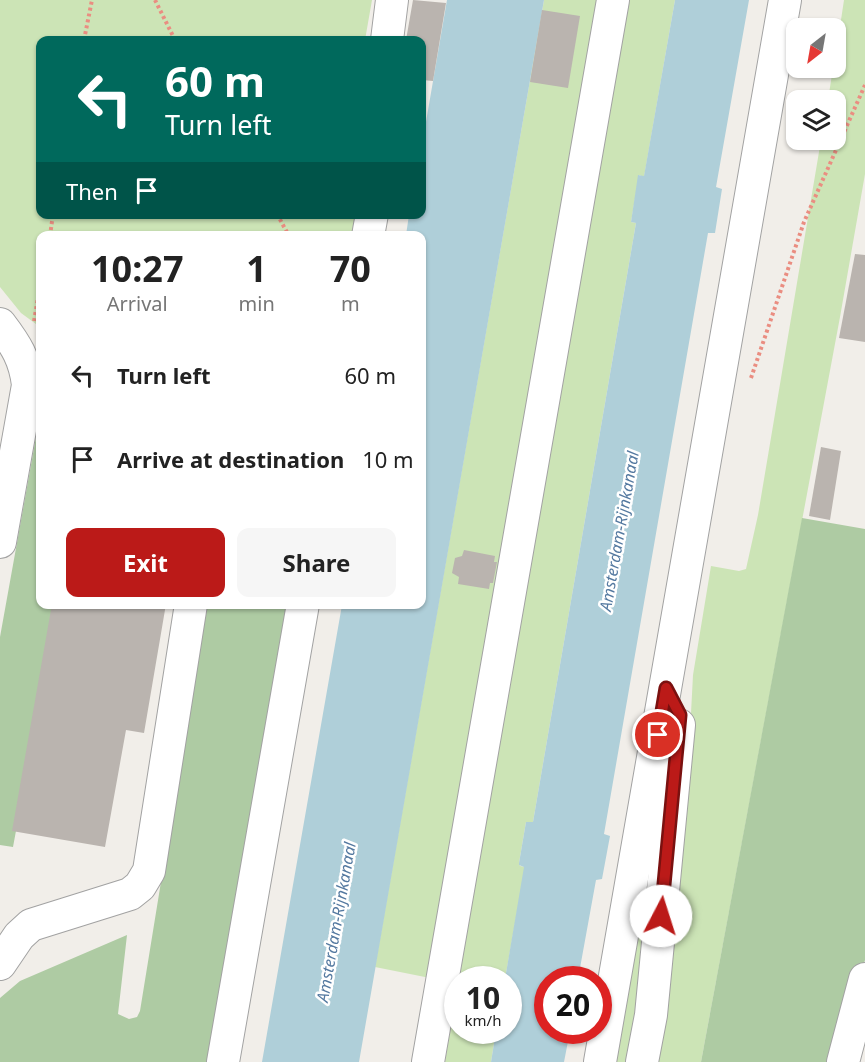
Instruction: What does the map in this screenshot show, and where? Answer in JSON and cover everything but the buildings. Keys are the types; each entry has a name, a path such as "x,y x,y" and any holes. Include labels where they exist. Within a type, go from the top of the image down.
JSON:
{"street":[{"path":"388,36 392,0"},
{"path":"428,1062 613,0"},
{"path":"600,1062 785,0"},
{"path":"0,324 16,346 26,367 32,415 0,542"},
{"path":"0,964 19,936 31,925 130,894 140,886 148,872 190,609"},
{"path":"223,1062 302,609"},
{"path":"642,1062 652,1004 680,715 666,688"},
{"path":"843,1062 865,979"}],"path":[{"path":"85,36 92,0"},
{"path":"155,0 174,36"},
{"path":"748,387 804,222 865,85"}],"green space":[{"path":"0,0 372,0 366,36 36,36 36,219 361,219 359,231 36,231 36,324 21,313 0,287"},
{"path":"544,0 604,0 430,978 375,967"},
{"path":"628,0 675,0 644,177 639,175 631,222 636,223 533,822 526,822 519,863 520,866 525,867 507,966 461,966"},
{"path":"844,0 865,0 865,174 840,317 701,1062 654,1062 689,751 693,675 711,566 739,571 746,569 758,515 819,150 846,150 846,90 830,90 831,78 846,78 846,18 841,18"},
{"path":"36,437 36,609 54,609 44,680 13,847 0,845 0,637"},
{"path":"802,518 865,529 865,960 837,1062 701,1062"},
{"path":"205,609 293,609 215,1062 0,1062 0,998 20,981 127,935 118,1014 129,1019 137,1017 140,1011"},
{"path":"672,740 640,1062 614,1062"},
{"path":"448,1044 494,1044 491,1062 445,1062"}],"water":[{"name":"Amsterdam-Rijnkanaal","path":"447,0 544,0 359,1062 262,1062 341,609 426,609 426,231 407,231 408,219 426,219 426,122"},
{"name":"Amsterdam-Rijnkanaal","path":"675,0 749,0 716,187 722,189 715,233 708,233 604,834 610,836 602,879 596,880 580,966 534,966 534,1044 567,1044 564,1062 491,1062 494,1044 522,1044 522,966 507,966 524,867 519,863 526,822 533,822 636,223 631,222 638,175 644,176"}],"route":[{"path":"658,735 666,688 680,715 661,916"}]}
